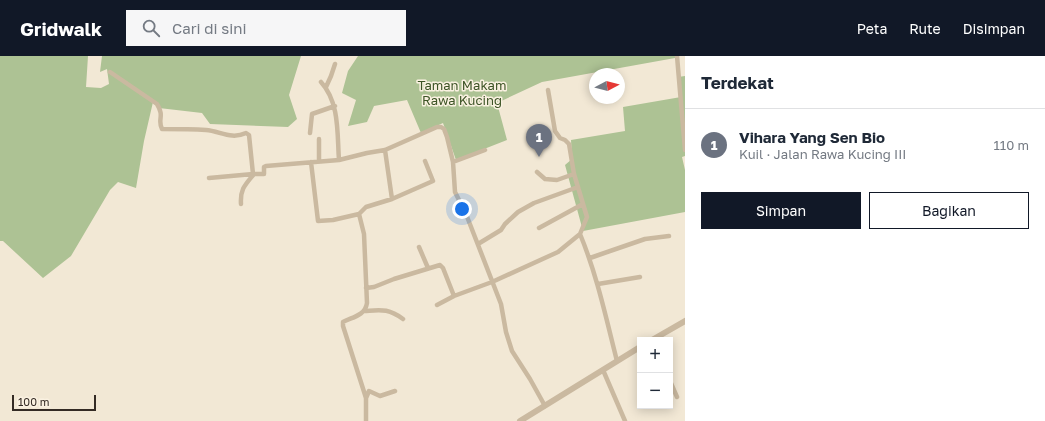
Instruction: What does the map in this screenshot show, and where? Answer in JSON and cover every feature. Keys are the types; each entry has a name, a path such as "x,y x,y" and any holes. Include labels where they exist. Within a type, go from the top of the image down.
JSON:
{"street":[{"path":"677,56 685,150"},
{"path":"326,87 335,64"},
{"path":"110,72 157,104 162,112 160,125 162,129 214,130 224,135 241,135 246,133 249,135 254,174 244,186 240,194 241,204"},
{"path":"322,82 335,106 339,160"},
{"path":"437,305 454,296 492,282 558,252 580,234 587,217 574,174 569,144 560,138 554,131 548,90"},
{"path":"310,133 312,114 335,106"},
{"path":"209,178 264,174 264,167 266,166 339,160 385,150 437,127 444,129 453,162 455,192 466,214 501,304 506,332 512,351 545,406"},
{"path":"319,139 319,161"},
{"path":"385,150 392,199"},
{"path":"453,162 485,150"},
{"path":"311,162 318,221 359,214 366,207 392,199 433,181 424,161"},
{"path":"536,172 545,179 557,180 574,174"},
{"path":"478,244 501,230 505,224 518,212 534,203 578,187"},
{"path":"539,228 583,204"},
{"path":"359,214 364,234 367,303 364,311 353,319 343,322 345,333 366,398 366,421"},
{"path":"580,234 590,258 598,284 617,361"},
{"path":"590,258 645,239 668,236"},
{"path":"419,247 428,268"},
{"path":"366,288 374,287 428,268 441,266 454,296"},
{"path":"598,284 640,277"},
{"path":"364,311 394,312 402,319"},
{"path":"657,337 685,321"},
{"path":"520,421 637,349"},
{"path":"603,370 625,421"},
{"path":"673,388 677,397"},
{"path":"366,398 369,391 381,396 395,391"}],"green space":[{"path":"0,56 88,56 86,87 101,88 109,84 107,69 100,72 102,56 301,56 289,95 297,119 288,127 210,124 202,113 159,108 153,102 144,141 136,188 118,182 110,190 71,256 43,278 3,241 0,241"},
{"name":"Taman Makam Rawa Kucing","path":"358,56 675,56 675,58 620,68 589,68 589,74 542,82 497,103 507,140 456,160 443,123 421,133 407,100 374,106 367,122 348,126 356,100 342,93 348,71"},
{"path":"685,76 685,156 682,157 685,170 685,212 583,231 565,165 572,159 571,140 625,131 623,107 681,97 678,77"}],"place":[{"name":"Vihara Yang Sen Bio","path":"539,157"}]}
